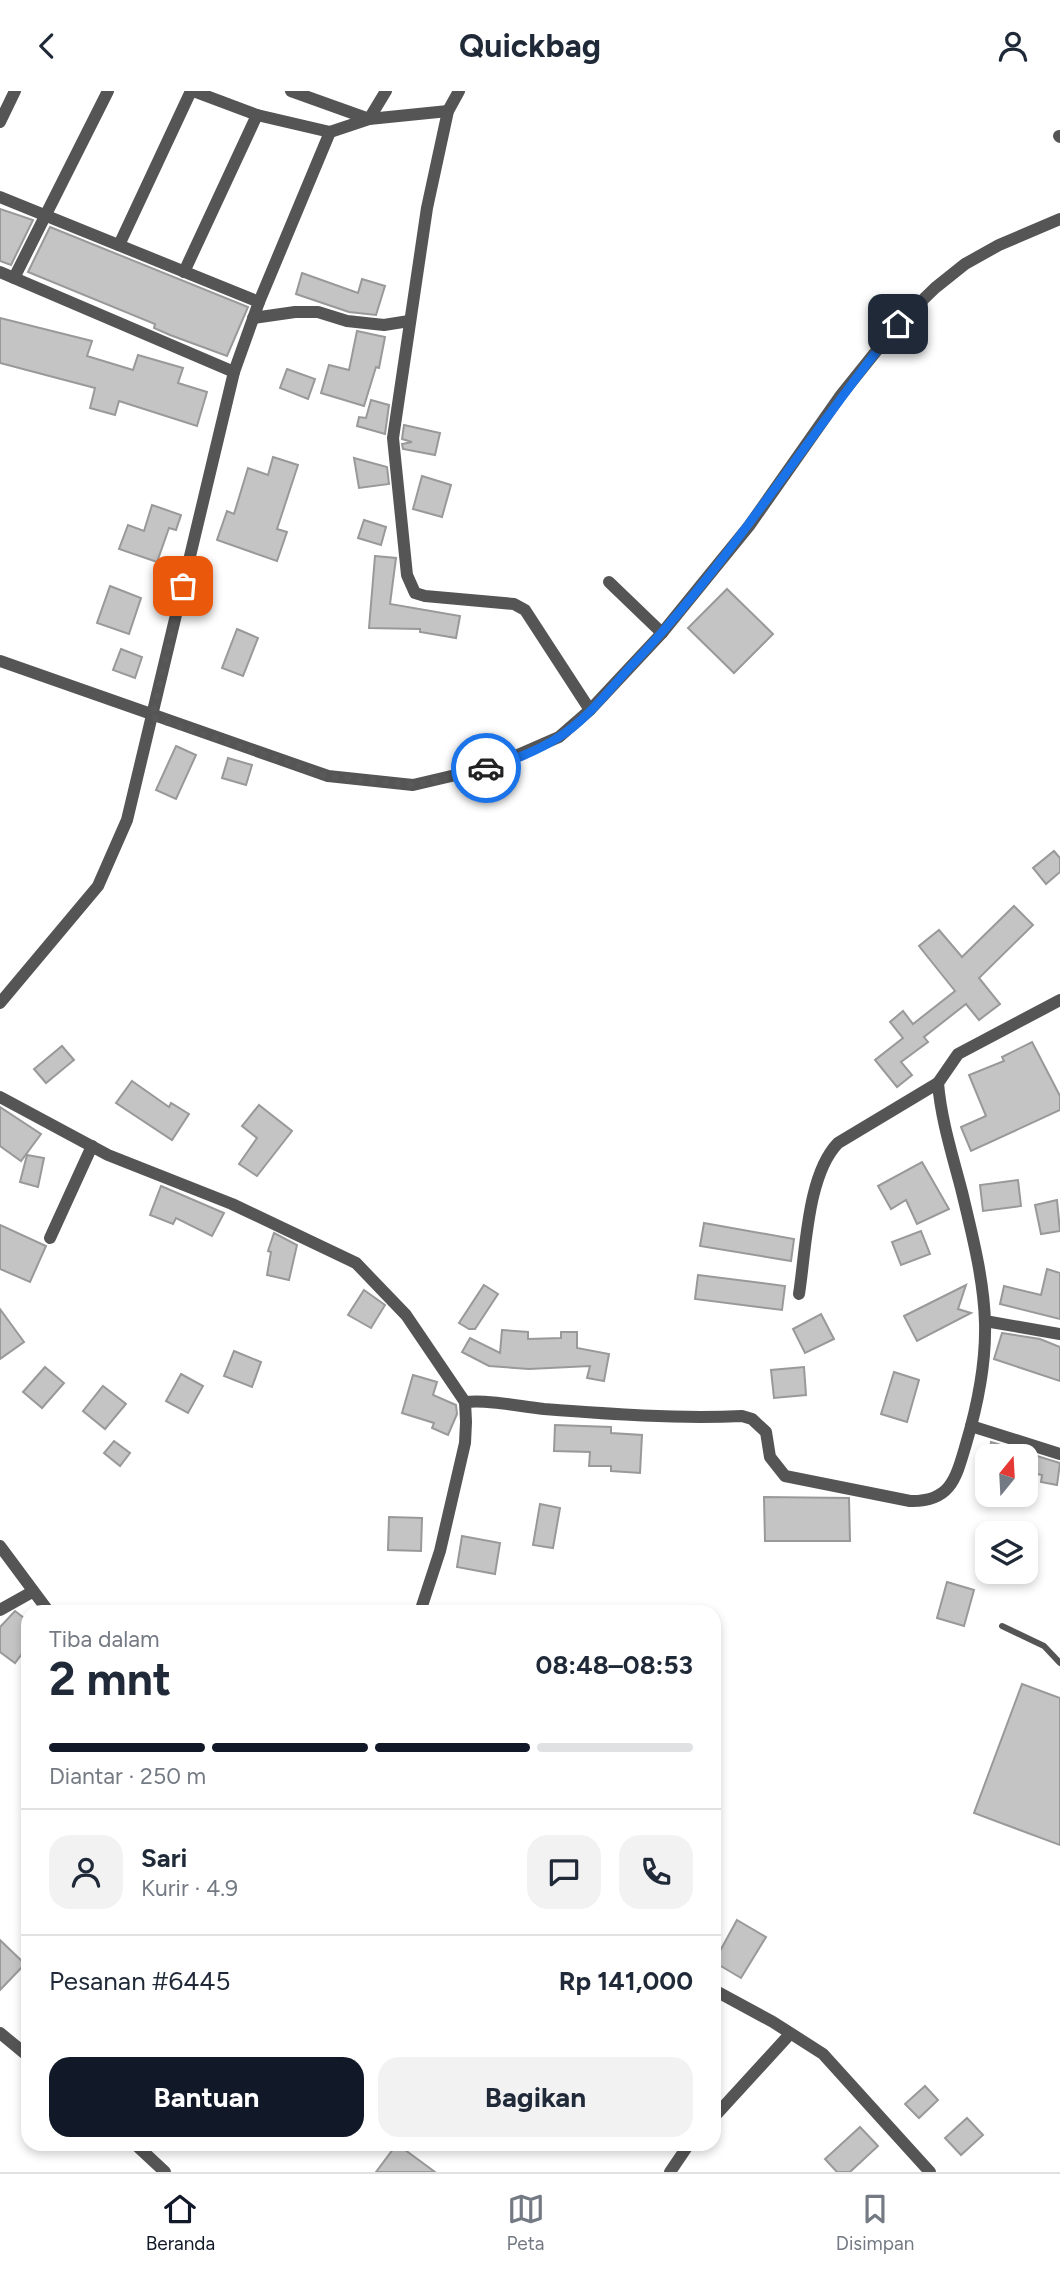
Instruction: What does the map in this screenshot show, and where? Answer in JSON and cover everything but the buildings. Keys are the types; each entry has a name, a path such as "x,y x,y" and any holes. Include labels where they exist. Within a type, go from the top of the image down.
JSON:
{"street":[{"path":"0,122 15,91"},
{"path":"14,278 108,91"},
{"path":"119,245 192,91 257,115 330,132 369,118 448,111"},
{"path":"291,91 369,118"},
{"path":"369,118 386,91"},
{"path":"459,91 448,111 428,208 393,438 410,587 425,596 514,604 525,610 590,710"},
{"path":"184,271 257,115"},
{"path":"0,1003 98,886 127,820 233,372 259,302 330,132"},
{"path":"0,197 259,302"},
{"path":"0,661 152,717 328,776 413,785 491,767 559,737 590,710 662,633 749,526 841,395 898,324 935,288 965,264 999,245 1060,219"},
{"path":"0,272 233,372"},
{"path":"253,319 295,312 318,312 347,321 384,325 409,321"},
{"path":"609,582 662,633"},
{"path":"799,1294 818,1174 827,1154 838,1143 938,1083 958,1054 1060,1000"},
{"path":"465,1402 488,1400 541,1409 653,1417 743,1416 752,1419 766,1431 770,1457 785,1476 910,1501 925,1501 948,1490 956,1475 971,1426 985,1321 971,1228 938,1083"},
{"path":"0,1097 150,1174 232,1204 356,1263 406,1315 465,1402 465,1443 440,1551 422,1605"},
{"path":"51,1238 92,1146"},
{"path":"985,1321 1060,1333"},
{"path":"971,1426 1060,1454"},
{"path":"0,1546 43,1605"},
{"path":"0,1610 32,1592"},
{"path":"721,1994 822,2054 930,2172"},
{"path":"0,2033 21,2050"},
{"path":"721,2109 790,2034"},
{"path":"142,2151 165,2172"},
{"path":"670,2172 684,2151"}],"lane":[{"path":"1002,1626 1044,1646 1060,1663"}],"way so far":[{"path":"183,586 152,717 328,776 355,781 413,785 486,768"}],"route":[{"path":"486,768 559,737 590,710 662,633 749,526 841,395 898,324"}]}
